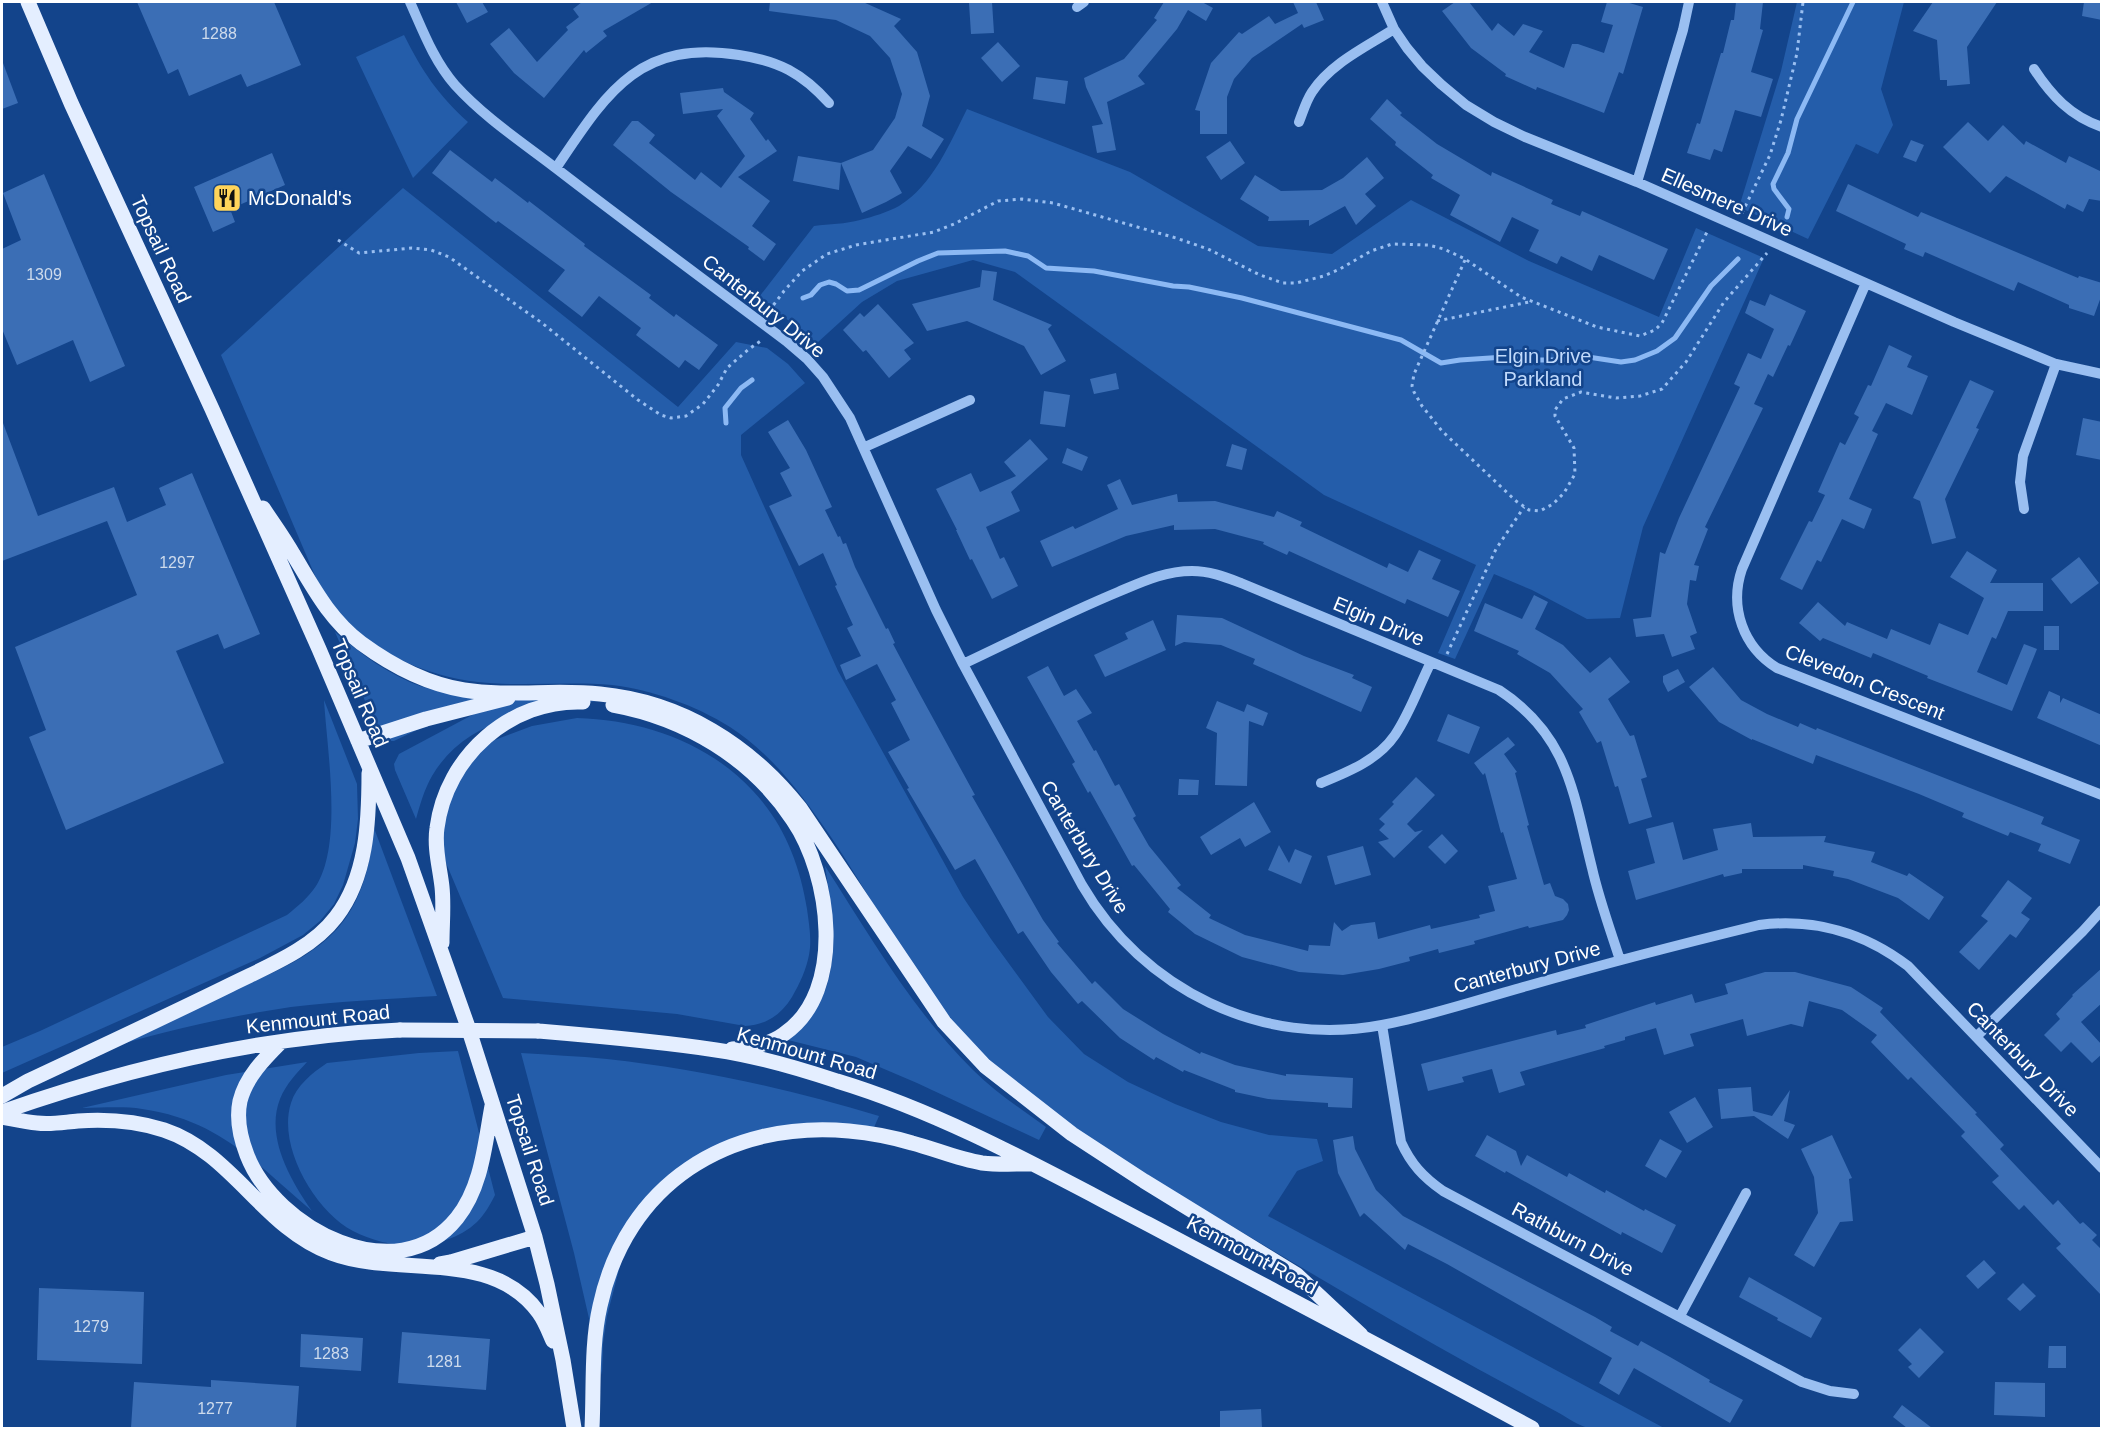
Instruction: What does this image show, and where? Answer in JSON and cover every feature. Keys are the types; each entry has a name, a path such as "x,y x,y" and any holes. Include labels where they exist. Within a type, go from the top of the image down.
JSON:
{"main road":[{"name":"Topsail Road","path":"28,2 71,103 237,468 408,858 442,952 535,1237 563,1360 574,1428"},
{"path":"237,468 332,616 360,642 408,672 464,690 599,694 637,700 693,719 739,747 768,771 800,808 944,1022 985,1066 1081,1140 1297,1275 1360,1335"},
{"path":"358,741 470,707 530,692"},
{"path":"442,952 443,891 436,836 439,819 446,794 456,772 486,737 504,722 521,713 561,703 602,704 647,713 668,720 701,735 724,750 757,777 776,797 793,819 808,846 818,871 825,908 822,969 814,998 802,1017 787,1032 770,1042 752,1047 718,1050"},
{"path":"2,1096 28,1081 282,959 322,931 336,918 359,868 369,813 369,767"},
{"name":"Kenmount Road","path":"2,1115 45,1097 153,1067 280,1042 339,1035 400,1030 538,1030 718,1050 857,1087 924,1114 1033,1165 1360,1335 1532,1428"},
{"path":"280,1042 252,1076 241,1099 238,1122 244,1146 261,1180 289,1212 314,1231 349,1245 376,1250 405,1249 432,1239 451,1225 465,1207 476,1182 492,1103"},
{"path":"2,1115 37,1123 121,1121 171,1132 213,1157 280,1224 327,1252 358,1262 475,1272 510,1286 540,1314 563,1360"},
{"path":"592,1428 594,1359 600,1307 610,1271 622,1244 645,1208 667,1184 694,1164 742,1142 769,1134 807,1130 869,1133 911,1142 982,1163 1033,1165"},
{"path":"422,1266 451,1262 535,1237"}],"street":[{"name":"Canterbury Drive","path":"410,2 429,45 455,84 488,116 774,332 807,359 823,377 850,418 865,447 932,600 963,664 1088,894 1118,935 1153,968 1199,999 1220,1009 1249,1019 1286,1027 1319,1030 1382,1025 1620,960 1759,925 1792,923 1832,928 1861,938 1895,956 1915,972 2102,1168"},
{"name":"Ellesmere Drive","path":"1382,2 1394,29 1422,66 1466,105 1494,122 2056,364 2102,374"},
{"path":"1637,182 1683,30 1689,2"},
{"path":"1299,122 1309,98 1322,79 1350,57 1394,29"},
{"path":"556,168 593,114 622,82 644,66 668,57 694,52 714,52 774,62 804,79 829,104"},
{"path":"2034,69 2060,103 2072,113 2102,127"},
{"name":"Clevedon Crescent","path":"1866,283 1742,570 1737,586 1737,605 1745,632 1755,650 1777,668 2102,795"},
{"path":"2024,509 2020,482 2023,456 2056,364"},
{"path":"865,447 970,400"},
{"name":"Elgin Drive","path":"963,664 1094,602 1148,580 1165,574 1192,571 1215,573 1241,583 1499,690 1539,723 1557,750 1571,786 1595,882 1620,960"},
{"path":"1321,783 1361,765 1388,744 1399,728 1431,662"},
{"path":"1977,1036 2102,910"},
{"name":"Rathburn Drive","path":"1382,1025 1399,1135 1408,1157 1417,1170 1443,1191 1802,1382 1830,1391 1854,1394"},
{"path":"1680,1316 1746,1193"}],"path":[{"path":"1736,226 1763,171 1781,120 1797,53 1803,2"},
{"path":"761,322 793,280 810,264 827,254 856,245 934,232 991,204 1006,200 1031,199 1137,226 1208,249 1260,275 1283,283 1296,283 1324,276 1340,270 1371,251 1392,244 1438,247 1465,259 1511,292 1531,302 1610,331 1640,336 1662,323 1715,217"},
{"path":"338,240 358,253 412,248 431,250 449,257 468,268 535,317 638,400 661,415 672,418 686,416 695,410 714,390 728,368 749,349 774,332"},
{"path":"1465,259 1421,359 1412,386 1422,406 1460,449 1502,489 1534,512 1546,509 1564,493 1573,480 1576,464 1574,448 1555,416 1555,410 1563,399 1581,392 1616,398 1640,396 1662,389 1686,362 1724,302 1776,243"},
{"path":"1437,321 1531,302"},
{"path":"1442,667 1496,549 1524,507"}],"green space":[{"path":"1797,2 1904,2 1881,89 1893,125 1878,154 1856,144 1808,239 1739,207 1781,71"},
{"path":"404,35 431,82 468,122 413,178 356,57"},
{"name":"Elgin Drive Parkland","path":"967,109 1130,172 1258,246 1332,254 1411,200 1529,261 1659,317 1696,228 1764,258 1643,527 1620,618 1587,619 1532,590 1494,574 1455,659 1438,653 1476,565 1324,495 1015,272 973,260 897,281 862,302 817,343 759,297 814,226 870,217 895,208 911,197 931,175"},
{"path":"403,188 678,407 736,342 767,348 788,364 805,383 741,435 741,455 838,671 963,897 1048,1017 1084,1054 1128,1082 1175,1104 1221,1122 1269,1135 1317,1139 1323,1161 1297,1171 1268,1216 1664,1428 1595,1429 1577,1424 1414,1333 1191,1202 1121,1159 1051,1111 988,1059 961,1031 925,985 847,861 809,806 760,750 717,719 688,705 627,687 595,684 478,682 438,674 379,648 346,622 333,607 316,578 221,355"},
{"path":"335,632 376,664 399,677 438,691 484,698 394,741 385,741 379,733"},
{"path":"528,698 598,701 528,712 505,719 463,741 446,757 432,776 424,792 416,819 395,770 394,764 399,754 474,714 503,703"},
{"path":"324,700 357,784 358,819 355,843 343,885 334,904 320,921 303,935 260,958 2,1073 2,1047 287,915 310,894 324,868 331,822 330,770"},
{"path":"577,718 626,723 672,737 695,747 716,759 735,774 753,791 774,817 789,846 800,877 807,909 810,944 806,966 798,987 788,1003 772,1018 760,1024 745,1026 677,1014 503,998 430,825 439,799 449,780 492,741 532,726"},
{"path":"374,828 437,996 328,1003 266,1011 190,1026 91,1053 267,976 318,946 333,934 352,909 369,864"},
{"path":"825,866 893,972 951,1047 990,1086 1046,1127 1039,1140 856,1057 788,1040 818,1004 830,973 833,936"},
{"path":"458,1051 495,1195 489,1206 477,1222 464,1232 434,1243 400,1245 368,1238 353,1231 325,1209 302,1176 289,1138 288,1120 293,1097 310,1076 327,1063"},
{"path":"521,1053 607,1059 710,1074 812,1097 879,1116 872,1132 761,1135 678,1178 632,1239 621,1262 607,1316 602,1375 574,1253"},
{"path":"307,1062 282,1094 276,1113 276,1128 282,1158 312,1211 235,1146 194,1123 142,1109 82,1108 226,1075"}],"building":[{"path":"137,2 274,2 301,65 247,87 241,74 189,96 178,69 168,74"},
{"path":"456,2 482,2 488,12 467,23"},
{"path":"582,2 653,2 603,31 607,36 586,53 584,50 544,98 514,73 490,44 509,28 537,62 568,30 566,27 579,17 573,9"},
{"path":"770,2 863,2 901,19 894,26 917,52 930,96 922,126 944,139 931,159 908,146 890,171 902,193 862,213 841,163 873,150 895,118 902,94 890,58 870,36 836,20 769,11"},
{"path":"992,2 994,33 971,34 969,3"},
{"path":"1164,2 1202,2 1213,8 1206,21 1188,10 1177,29 1138,76 1145,84 1107,102 1116,150 1097,153 1092,126 1103,124 1084,78 1124,59 1157,20 1154,18"},
{"path":"1293,2 1316,2 1324,20 1304,28 1302,24 1252,58 1234,79 1227,97 1227,134 1200,134 1200,111 1195,110 1211,63 1239,32 1242,34 1269,16 1275,24 1298,13"},
{"path":"1455,2 1469,2 1492,31 1498,23 1514,36 1523,24 1543,31 1529,52 1564,68 1572,44 1604,53 1613,25 1601,22 1607,2 1626,2 1643,7 1623,74 1619,72 1604,113 1537,87 1536,90 1505,76 1506,74 1471,48 1442,11"},
{"path":"1736,2 1763,2 1760,29 1763,30 1751,72 1773,79 1761,117 1735,110 1722,152 1714,149 1710,160 1687,153 1697,123 1700,124 1731,20 1734,20"},
{"path":"1933,2 1997,2 1967,47 1970,84 1947,86 1947,80 1940,80 1937,40 1913,31"},
{"path":"2084,2 2102,2 2102,20 2082,16"},
{"path":"998,42 1020,66 1002,82 981,58"},
{"path":"2,63 18,103 2,109"},
{"path":"1036,77 1068,81 1065,104 1033,99"},
{"path":"723,88 724,92 754,113 750,119 766,141 768,139 777,151 738,177 770,201 752,226 776,244 764,261 748,249 749,247 671,192 613,145 632,121 638,121 655,135 649,143 695,180 701,172 721,188 745,156 717,116 723,109 683,114 680,93"},
{"path":"1387,99 1402,113 1400,115 1437,144 1491,176 1492,172 1553,200 1551,204 1580,216 1582,211 1668,249 1654,280 1599,255 1592,271 1561,256 1557,264 1529,251 1539,230 1512,217 1500,242 1450,215 1460,195 1431,178 1433,175 1395,145 1396,142 1370,119"},
{"path":"1968,122 1988,141 2003,125 2024,145 2026,141 2066,163 2069,156 2102,172 2102,201 2089,199 2083,212 2067,204 2065,209 2006,176 1990,193 1943,147"},
{"path":"1911,140 1924,145 1916,162 1903,157"},
{"path":"1230,141 1245,163 1221,180 1206,157"},
{"path":"450,150 492,182 495,178 528,203 529,201 585,244 584,246 651,295 649,298 674,317 676,314 718,345 699,370 685,360 679,368 636,335 641,328 599,296 582,317 548,291 565,270 498,221 496,223 432,173"},
{"name":"McDonald's","path":"272,153 285,185 230,209 235,222 213,232 194,187"},
{"path":"798,156 841,163 839,190 793,181"},
{"path":"1367,157 1384,178 1365,194 1376,206 1356,225 1345,206 1309,226 1309,220 1268,221 1269,217 1240,199 1255,175 1281,191 1322,190 1343,178"},
{"path":"44,174 125,366 90,382 73,340 17,365 2,329 2,249 21,240 3,193"},
{"path":"1848,184 1918,217 1921,212 2078,278 2079,276 2102,283 2102,294 2094,316 2069,308 2069,305 2018,282 2014,291 1925,252 1923,257 1904,249 1906,244 1836,211"},
{"path":"982,270 997,272 993,300 1052,325 1048,329 1066,361 1041,375 1024,346 967,321 927,331 912,304 980,287"},
{"path":"1770,294 1806,311 1773,377 1768,374 1754,404 1763,408 1705,527 1708,529 1694,565 1699,566 1696,581 1690,580 1687,604 1697,633 1690,636 1695,649 1672,657 1664,634 1636,637 1633,619 1651,617 1660,552 1665,554 1679,518 1740,387 1734,384 1748,353 1761,359 1774,329 1745,313 1750,300 1765,306"},
{"path":"878,304 914,343 904,350 911,359 889,378 866,350 863,352 843,330 860,313 864,317"},
{"path":"1889,345 1912,356 1907,367 1928,376 1912,415 1886,403 1872,431 1878,434 1849,499 1872,509 1864,529 1842,519 1821,562 1817,560 1802,590 1780,579 1809,521 1812,522 1825,495 1818,492 1840,442 1845,445 1859,417 1854,414 1868,385 1871,386"},
{"path":"1116,373 1119,389 1094,394 1090,379"},
{"path":"1970,380 1994,391 1976,428 1979,429 1945,499 1956,538 1932,544 1920,501 1913,498"},
{"path":"1044,391 1070,395 1065,427 1040,424"},
{"path":"2083,418 2102,422 2102,460 2076,455"},
{"path":"788,420 806,450 832,507 825,510 838,537 840,536 843,544 846,543 855,567 895,643 893,644 975,795 972,796 1043,920 1059,942 1057,943 1092,984 1095,981 1123,1009 1163,1034 1200,1054 1201,1052 1235,1065 1286,1076 1286,1074 1353,1078 1352,1108 1328,1107 1328,1103 1268,1099 1235,1092 1235,1090 1184,1070 1183,1072 1156,1057 1154,1060 1120,1038 1082,1001 1078,1004 1051,972 1023,931 1018,934 975,859 955,870 888,752 910,740 891,703 896,700 877,664 846,680 840,665 861,656 847,628 853,625 823,553 799,566 769,506 792,496 780,473 790,468 768,432"},
{"path":"3,423 38,516 114,487 127,522 166,505 159,488 192,473 260,634 224,649 218,634 176,651 224,763 66,830 29,737 46,730 15,647 137,595 107,521 2,561"},
{"path":"1030,439 1048,459 1011,492 1020,511 986,527 1000,559 1004,557 1018,586 992,599 972,559 970,560 936,489 971,473 980,492 1016,476 1004,462"},
{"path":"1232,444 1247,449 1242,470 1226,466"},
{"path":"1067,448 1088,457 1082,471 1062,463"},
{"path":"1120,479 1132,505 1177,494 1178,502 1215,501 1274,517 1277,511 1302,522 1300,526 1387,568 1389,563 1408,572 1419,550 1441,560 1432,579 1460,591 1448,617 1407,599 1405,604 1289,551 1287,555 1263,544 1264,542 1215,529 1174,530 1174,525 1126,536 1052,567 1040,541 1073,526 1075,529 1118,509 1107,485"},
{"path":"1967,551 1997,570 1990,583 2043,583 2043,611 2008,611 1996,639 1992,637 1977,672 2007,685 2024,644 2037,649 2012,711 1927,678 1928,676 1873,653 1871,658 1823,638 1820,641 1799,623 1818,602 1845,626 1847,622 1887,639 1891,629 1930,645 1939,623 1968,635 1984,598 1950,577"},
{"path":"2079,557 2099,583 2071,604 2051,579"},
{"path":"1534,595 1548,602 1535,629 1563,645 1590,673 1610,657 1630,682 1608,699 1630,736 1634,735 1647,777 1641,779 1652,817 1629,824 1601,741 1597,743 1579,712 1583,709 1550,673 1517,654 1519,651 1474,631 1485,603 1522,619"},
{"path":"1177,615 1222,618 1304,656 1354,675 1352,678 1372,687 1361,712 1253,664 1255,659 1221,645 1184,642 1175,646"},
{"path":"1153,620 1166,650 1105,677 1094,655 1128,639 1125,633"},
{"path":"2044,626 2059,626 2059,650 2044,650"},
{"path":"1048,666 1064,696 1076,689 1092,713 1077,721 1115,786 1119,784 1136,816 1133,818 1149,846 1181,885 1177,888 1211,915 1209,918 1245,935 1308,951 1309,945 1330,946 1334,922 1342,931 1351,925 1375,922 1378,939 1430,925 1431,929 1480,918 1479,915 1495,911 1488,886 1517,879 1503,832 1501,833 1485,773 1483,775 1474,763 1508,737 1515,745 1504,754 1517,772 1515,773 1529,825 1527,826 1544,885 1550,883 1555,896 1568,904 1567,915 1563,920 1529,928 1528,926 1474,941 1475,944 1439,953 1438,949 1409,957 1410,961 1343,975 1299,972 1242,957 1195,934 1168,912 1170,909 1134,865 1132,866 1090,791 1088,793 1072,764 1075,762 1027,677"},
{"path":"1713,667 1741,700 1767,714 1798,727 1800,723 1816,730 1817,728 2044,817 2041,824 2080,840 2070,864 2038,851 2041,844 2010,832 2008,836 1962,817 1964,813 1919,794 1816,755 1813,764 1752,740 1719,722 1689,687"},
{"path":"1678,669 1685,682 1668,692 1663,676"},
{"path":"2049,691 2060,696 2060,703 2063,698 2102,715 2102,746 2037,718"},
{"path":"1217,701 1244,712 1247,704 1268,713 1263,726 1249,721 1247,786 1215,785 1217,733 1206,728"},
{"path":"1448,714 1480,727 1469,754 1437,741"},
{"path":"1416,777 1435,795 1407,824 1415,832 1423,830 1394,858 1378,842 1389,839 1379,830 1385,824 1379,819"},
{"path":"1179,779 1199,780 1198,795 1178,795"},
{"path":"1254,802 1271,832 1245,847 1240,838 1211,855 1200,837"},
{"path":"1673,822 1683,860 1718,850 1713,829 1751,823 1753,837 1826,836 1824,842 1875,852 1871,862 1907,876 1909,873 1944,897 1929,920 1898,898 1848,879 1833,876 1834,871 1803,865 1803,869 1742,869 1742,873 1724,877 1723,874 1636,900 1628,871 1655,863 1646,829"},
{"path":"1442,834 1458,851 1445,864 1428,847"},
{"path":"1279,845 1289,863 1295,849 1312,856 1301,884 1268,870"},
{"path":"1363,846 1371,875 1335,885 1327,856"},
{"path":"2008,880 2032,898 2021,913 2030,919 2016,938 2010,934 1979,970 1959,952 1988,921 1981,916"},
{"path":"2102,968 2102,1003 2081,1022 2102,1045 2102,1054 2092,1063 2071,1042 2061,1052 2044,1035 2060,1019 2056,1014 2072,995"},
{"path":"1765,972 1795,972 1851,987 1883,1008 1880,1012 1977,1113 1975,1114 2004,1145 2000,1149 2053,1205 2058,1200 2080,1224 2083,1222 2097,1235 2092,1240 2102,1250 2102,1296 2056,1248 2061,1244 2024,1205 2019,1210 1992,1182 1999,1176 1961,1136 1965,1132 1911,1077 1908,1080 1871,1042 1877,1035 1842,1010 1809,1001 1803,1027 1791,1024 1747,1036 1743,1019 1690,1034 1694,1046 1664,1055 1656,1028 1625,1037 1625,1040 1604,1046 1605,1048 1520,1072 1525,1085 1499,1093 1492,1069 1462,1077 1464,1082 1428,1091 1421,1064 1556,1030 1557,1035 1586,1028 1585,1025 1655,1002 1656,1005 1692,994 1695,1003 1728,994 1725,984"},
{"path":"1751,1087 1753,1111 1772,1116 1790,1090 1784,1121 1795,1125 1788,1139 1754,1116 1721,1119 1718,1089"},
{"path":"1695,1097 1713,1127 1687,1143 1669,1112"},
{"path":"1487,1135 1516,1151 1521,1166 1527,1155 1567,1177 1569,1173 1605,1193 1606,1190 1676,1225 1662,1253 1622,1232 1621,1235 1475,1156"},
{"path":"1832,1135 1852,1178 1849,1179 1853,1221 1840,1222 1814,1267 1794,1255 1818,1213 1814,1177 1801,1149"},
{"path":"1353,1136 1355,1149 1376,1190 1403,1216 1595,1317 1612,1327 1610,1331 1638,1346 1641,1341 1743,1400 1730,1423 1634,1368 1619,1395 1599,1383 1612,1358 1447,1264 1408,1244 1405,1250 1364,1213 1360,1217 1338,1173 1333,1140"},
{"path":"1660,1139 1682,1151 1666,1178 1645,1166"},
{"path":"1984,1260 1996,1273 1978,1289 1966,1276"},
{"path":"1749,1277 1822,1318 1811,1338 1739,1297"},
{"path":"2023,1283 2036,1296 2020,1311 2007,1299"},
{"path":"39,1288 144,1292 142,1364 37,1360"},
{"path":"1920,1328 1944,1352 1919,1378 1908,1367 1912,1364 1898,1350"},
{"path":"402,1332 490,1339 486,1390 398,1383"},
{"path":"301,1334 363,1338 361,1371 300,1367"},
{"path":"2049,1346 2066,1346 2066,1368 2048,1368"},
{"path":"211,1380 299,1386 296,1428 131,1428 134,1382 211,1387"},
{"path":"1995,1382 2045,1383 2045,1417 1994,1415"},
{"path":"1902,1405 1932,1428 1907,1428 1893,1417"},
{"path":"1261,1409 1262,1428 1220,1428 1220,1411"}],"waterway":[{"path":"1787,217 1789,209 1774,189 1773,184 1788,153 1797,119 1853,2"},
{"path":"803,298 811,295 820,285 829,282 847,291 859,290 938,253 1005,251 1028,256 1046,268 1094,271 1242,298 1401,340 1441,363 1520,356 1536,360 1588,357 1621,362 1635,360 1657,351 1675,338 1711,286 1738,259"},
{"path":"726,423 725,408 741,388 752,380"}],"place":[{"name":"McDonald's","path":"227,198"}]}
